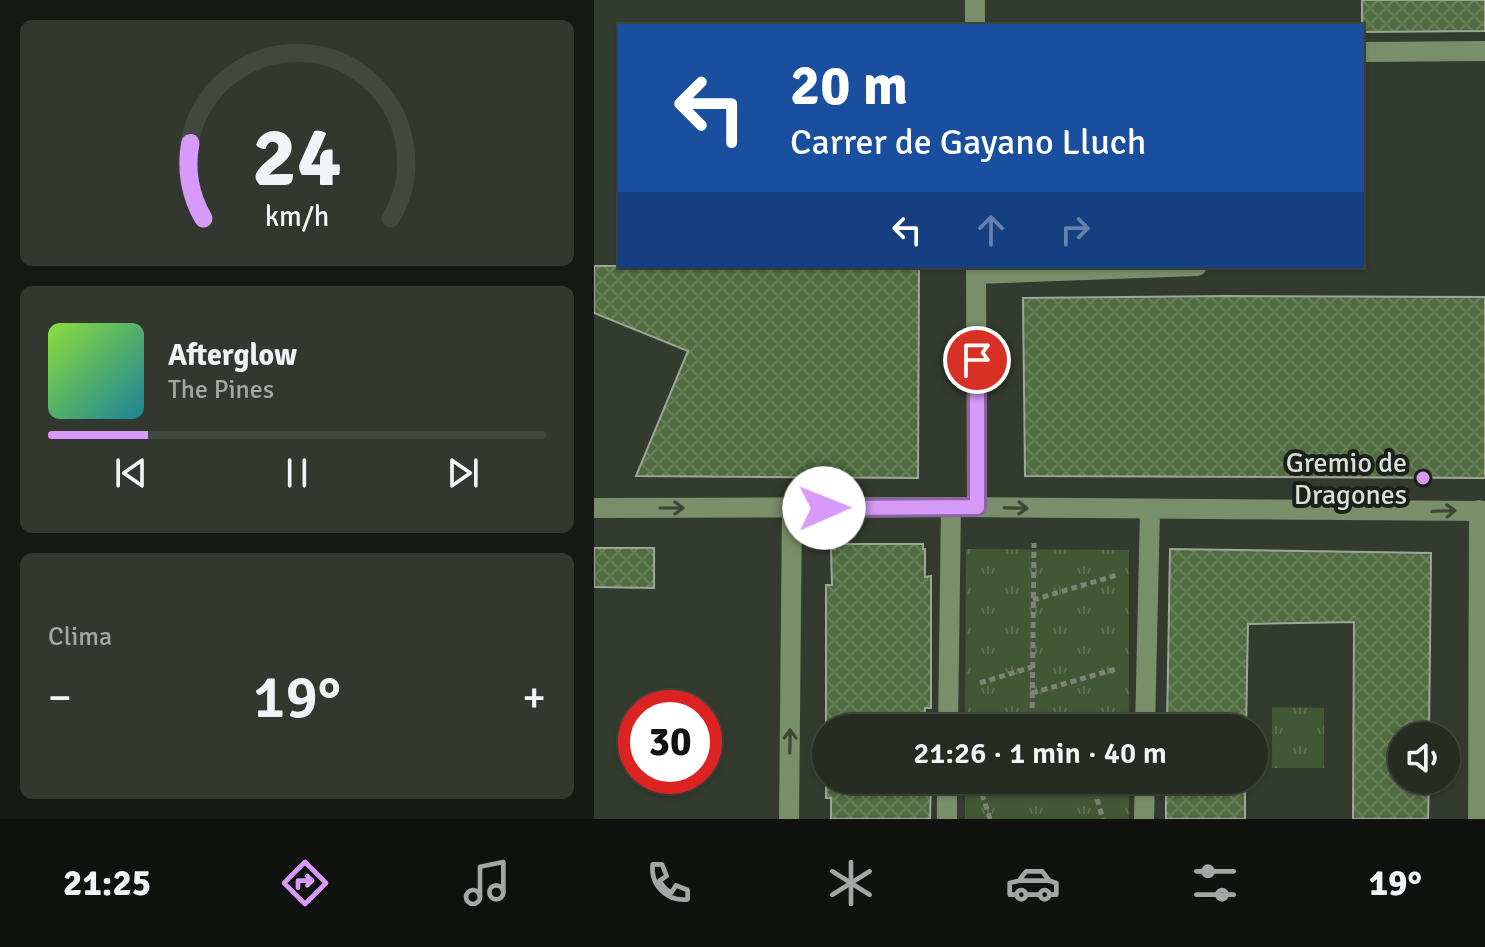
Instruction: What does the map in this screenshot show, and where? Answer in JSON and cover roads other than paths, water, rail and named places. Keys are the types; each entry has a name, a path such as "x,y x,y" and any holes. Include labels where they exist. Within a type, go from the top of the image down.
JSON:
{"street":[{"path":"975,0 975,24"},
{"path":"1364,52 1485,51"},
{"path":"977,507 976,270 1086,268"},
{"path":"948,714 951,507"},
{"path":"594,508 1482,510 1478,819"},
{"path":"789,819 792,508"},
{"path":"1145,714 1150,510"},
{"path":"947,794 947,819"},
{"path":"1144,819 1145,794"}],"place":[{"name":"Gremio de Dragones","path":"1423,478"}]}
